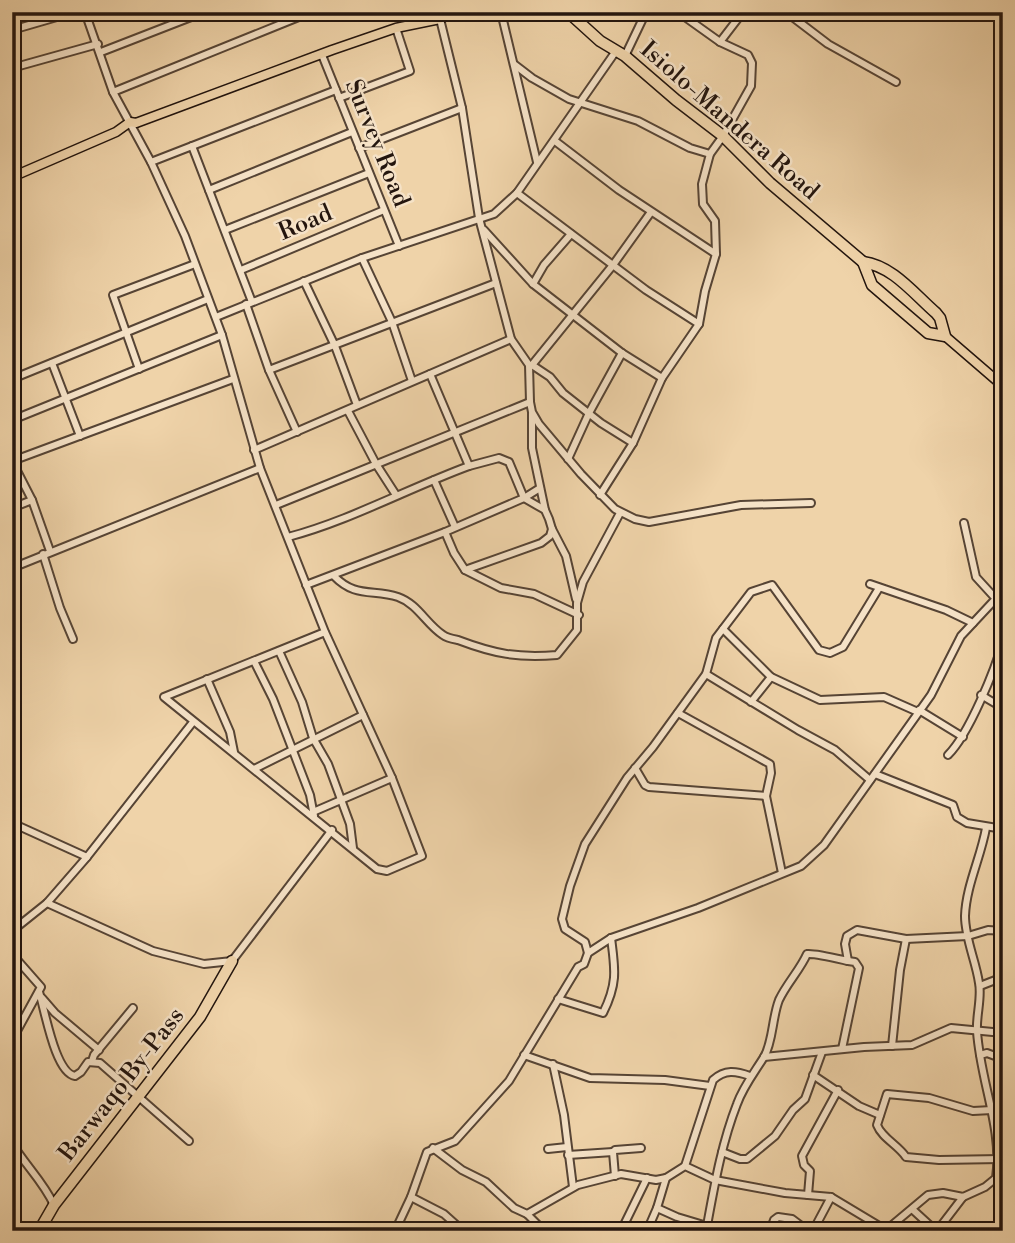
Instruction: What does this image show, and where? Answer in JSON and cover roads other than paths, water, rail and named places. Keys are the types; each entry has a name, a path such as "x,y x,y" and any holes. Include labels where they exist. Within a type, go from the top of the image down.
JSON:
{"highway":[{"name":"Isiolo-Mandera Road","path":"568,12 600,41 621,53 641,72 723,136 770,183 863,262"},
{"path":"863,262 887,270 916,296 940,318 945,336 928,333 872,285 863,262"},
{"name":"Barwaqo By-Pass","path":"39,1231 54,1205 200,1017 232,961"}],"main road":[{"path":"12,177 117,132 130,122 136,123 396,28 440,19 454,12"},
{"path":"945,336 1003,386"}],"street":[{"path":"12,30 74,12"},
{"path":"96,12 86,14 113,92 151,162 195,264 222,335 260,468 325,632 392,778 422,856 398,867 377,869 314,815 164,697 325,632"},
{"path":"101,52 204,12"},
{"path":"113,92 311,12"},
{"path":"411,12 415,24"},
{"path":"501,12 537,162"},
{"path":"216,317 362,258 494,214 517,193 581,102 621,53 646,12"},
{"path":"600,495 633,443 662,378 699,324 716,254 715,221 703,204 702,184 710,154 751,86 752,63 748,55 720,42 678,12"},
{"path":"720,42 743,12"},
{"path":"786,12 828,44 895,82"},
{"path":"440,19 462,108 479,218 511,339 531,365 551,377 563,393 633,443"},
{"path":"151,162 337,94 410,71 396,28"},
{"path":"12,68 98,44"},
{"name":"Survey Road","path":"323,54 399,246"},
{"path":"515,65 553,91 638,121 690,148 710,154"},
{"path":"359,148 462,108"},
{"path":"209,190 352,132"},
{"path":"555,141 652,212 716,254"},
{"path":"192,146 241,270 269,370 297,432"},
{"path":"225,230 369,173"},
{"path":"517,193 646,290 699,324"},
{"name":"Road","path":"241,270 384,210"},
{"path":"334,576 353,591 398,597 414,605 444,636 500,655 557,655 577,630 579,615 566,555 545,510 532,449 531,365 573,316 652,212"},
{"path":"482,229 533,284 622,353 662,378"},
{"path":"533,284 553,252 571,234"},
{"path":"362,258 392,322 412,381"},
{"path":"139,369 113,295 195,264"},
{"path":"304,281 335,346 356,405"},
{"path":"269,370 496,283"},
{"path":"12,379 208,299"},
{"path":"12,420 222,335"},
{"path":"254,450 511,339"},
{"path":"568,459 589,413 622,353"},
{"path":"52,363 80,436"},
{"path":"430,374 469,466"},
{"path":"73,639 60,608 32,500 12,461 233,379"},
{"path":"276,505 530,402"},
{"path":"348,411 396,495"},
{"path":"532,412 568,459 620,513 649,522 741,505 811,503"},
{"path":"288,537 332,523 492,458 509,462 524,498 545,510"},
{"path":"12,568 260,468"},
{"path":"434,480 456,527"},
{"path":"306,585 445,532 524,498 540,488"},
{"path":"12,508 32,500"},
{"path":"577,603 583,582 620,513"},
{"path":"964,523 976,577 997,600"},
{"path":"465,570 541,543 550,537 552,529"},
{"path":"445,532 465,570 501,588 534,594 579,615"},
{"path":"870,584 946,610 973,623"},
{"path":"395,1231 427,1152 446,1146 463,1133 509,1081 578,967 584,964 587,953 585,942 565,929 562,919 585,844 635,768 706,674 716,638 751,592 772,585 819,650 823,653 838,651 879,588"},
{"path":"587,953 611,937 707,905 801,866 820,852 931,695 961,636 1003,591"},
{"path":"723,629 771,677 821,699 884,697 919,711 963,737"},
{"path":"948,755 963,737 981,695 1000,663 1003,641"},
{"path":"279,651 351,824 353,848"},
{"path":"254,661 273,699 310,795 314,815"},
{"path":"706,674 835,750 873,777 953,805 957,817 967,823 1003,829"},
{"path":"751,702 771,677"},
{"path":"207,679 230,732 234,752"},
{"path":"981,695 1003,708"},
{"path":"678,713 770,764 771,773 766,796 782,873"},
{"path":"254,769 363,715"},
{"path":"12,931 47,903 87,857 193,722"},
{"path":"635,768 649,787 766,796"},
{"path":"314,815 392,778"},
{"path":"12,823 87,857"},
{"path":"912,1209 937,1231 963,1197 985,1187 996,1178 1001,1159 995,1113 980,1055 977,1030 980,986 968,936 966,907 986,828"},
{"path":"47,903 153,951 204,964 232,961 332,830"},
{"path":"848,961 845,944 847,936 857,930 906,939 968,936 988,930 1003,932"},
{"path":"558,999 603,1013 612,994 616,976 611,937"},
{"path":"892,1046 906,939"},
{"path":"12,954 41,987 40,994 12,1040"},
{"path":"657,1208 706,1228 722,1152 737,1104 750,1076 764,1057 779,1000 807,954 855,962 859,968 842,1049"},
{"path":"980,986 1003,977"},
{"path":"40,994 55,1013 99,1050"},
{"path":"40,994 57,1055 65,1071 75,1076 92,1061 134,1008"},
{"path":"764,1057 917,1044 951,1028 1003,1033"},
{"path":"722,1152 747,1159 775,1136 793,1110 805,1100 822,1052"},
{"path":"980,1055 987,1053 1003,1059"},
{"path":"524,1055 590,1078 655,1079 710,1086"},
{"path":"92,1061 100,1063 190,1141"},
{"path":"553,1064 564,1115 573,1187"},
{"path":"527,1214 573,1187 615,1176 624,1174 656,1180 666,1178 685,1166 696,1139 710,1086 716,1077 729,1071 750,1076"},
{"path":"813,1075 859,1106 880,1115"},
{"path":"808,1195 810,1171 804,1165 803,1156 838,1090"},
{"path":"995,1113 973,1111 929,1098 887,1094 877,1125 880,1132 899,1147 906,1157 939,1160 1001,1159"},
{"path":"12,1143 27,1166 46,1186 54,1205"},
{"path":"548,1149 567,1147"},
{"path":"433,1148 462,1170 486,1182 544,1231"},
{"path":"568,1155 613,1153 615,1150 641,1148"},
{"path":"613,1153 615,1176"},
{"path":"685,1166 715,1180 831,1197 886,1230 932,1194 963,1197"},
{"path":"621,1231 647,1178"},
{"path":"647,1231 666,1178"},
{"path":"411,1197 444,1214 463,1231"},
{"path":"770,1231 778,1217 792,1219 810,1231 831,1197"}]}
